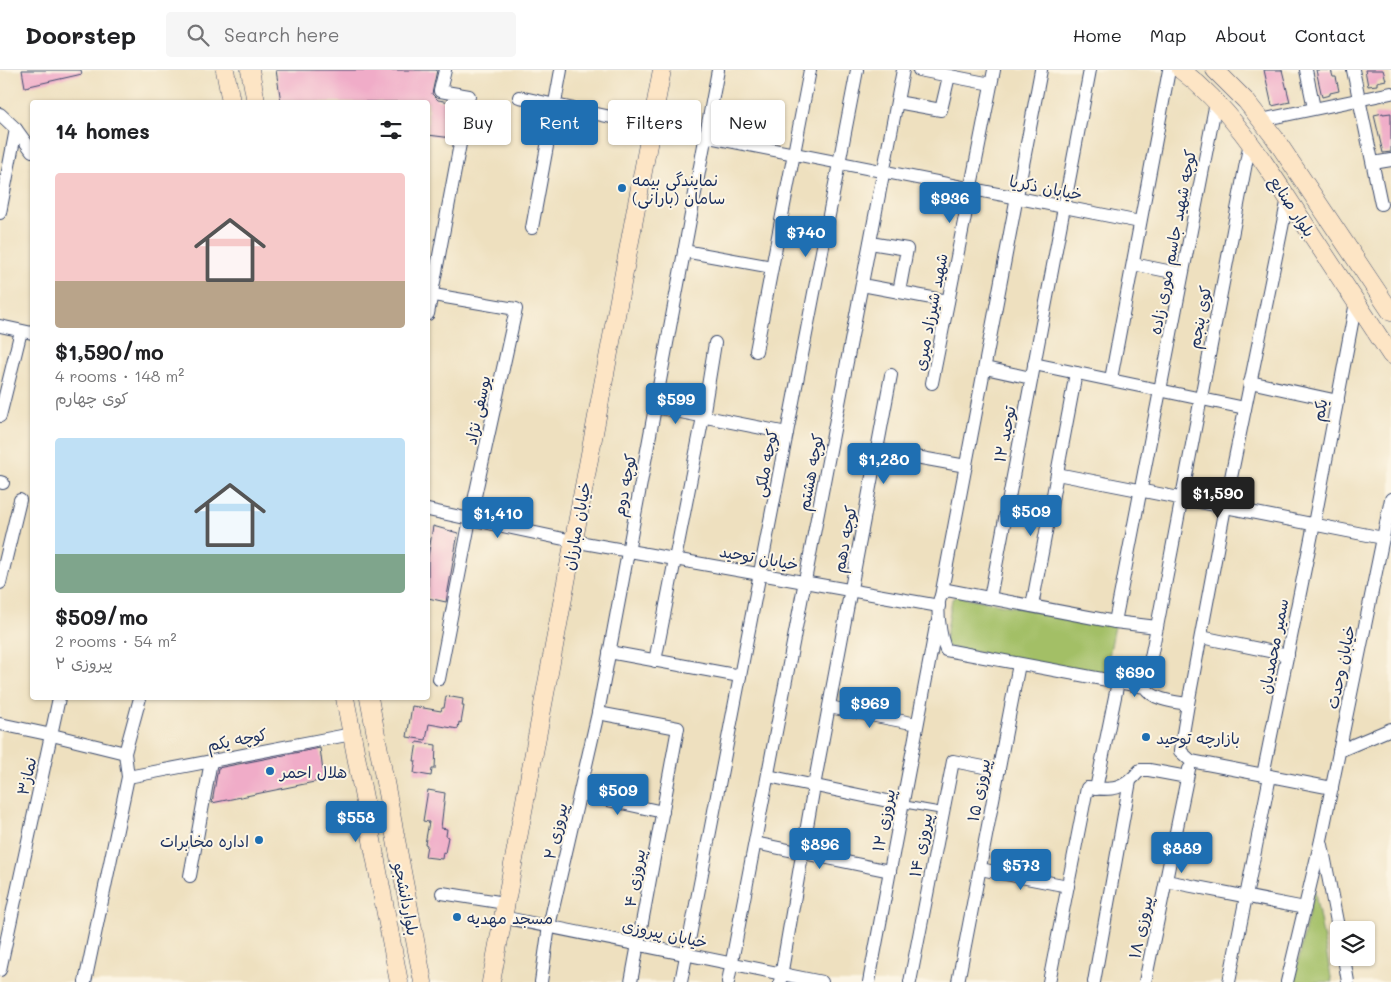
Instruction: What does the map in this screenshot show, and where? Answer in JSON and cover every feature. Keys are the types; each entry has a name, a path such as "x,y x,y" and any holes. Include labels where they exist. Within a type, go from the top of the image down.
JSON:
{"street":[{"path":"225,70 231,100"},
{"path":"250,70 256,100"},
{"path":"430,294 469,96 440,91 445,70"},
{"path":"556,100 561,70"},
{"name":"خیابان مبارزان","path":"657,100 662,70"},
{"name":"کوچه دوم","path":"628,550 718,70"},
{"path":"756,351 810,70"},
{"name":"کوچه ملکی","path":"681,982 857,70"},
{"name":"کوچه هشتم","path":"728,982 903,70"},
{"path":"919,70 991,84"},
{"name":"شهید شیرزاد میری","path":"932,383 994,70"},
{"name":"پیروزی ۱۲","path":"869,982 1041,70"},
{"name":"توحید ۱۲","path":"990,598 1090,70"},
{"path":"1111,379 1169,70"},
{"name":"بلوار صنایع","path":"1180,70 1199,84 1232,118 1250,142 1391,355"},
{"name":"بلوار صنایع","path":"1215,70 1246,101 1274,137 1391,312"},
{"path":"1306,70 1314,108"},
{"path":"1353,70 1381,204"},
{"path":"897,102 941,110 949,76"},
{"path":"1260,120 1391,93"},
{"name":"خیابان ذکریا","path":"519,97 534,100"},
{"name":"کوچه شهید جاسم موری زاده","path":"1115,622 1216,102"},
{"path":"0,114 16,129 30,148"},
{"path":"0,213 16,129"},
{"name":"خیابان ذکریا","path":"701,136 1140,222"},
{"name":"کوی پنجم","path":"1157,627 1250,142"},
{"path":"532,228 547,145"},
{"name":"خیابان مبارزان","path":"491,982 503,910 648,145"},
{"path":"1373,163 1391,160"},
{"path":"1288,198 1225,507 1180,751 1191,761 1332,788"},
{"path":"870,243 907,249 898,292"},
{"path":"684,252 772,267"},
{"path":"1133,264 1182,274"},
{"path":"862,285 948,302"},
{"name":"یوسفی نژاد","path":"430,294 516,308 470,519 439,679"},
{"name":"یکم","path":"1314,524 1356,302"},
{"path":"0,326 27,332 0,416"},
{"path":"655,661 703,416 715,343"},
{"path":"1034,364 1245,408"},
{"path":"985,368 1031,378"},
{"path":"1032,606 1076,373"},
{"name":"کوچه دهم","path":"781,978 814,786 891,376"},
{"path":"1250,382 1338,400"},
{"path":"655,407 787,433"},
{"path":"877,450 966,466"},
{"path":"1058,474 1383,538"},
{"path":"0,583 20,500"},
{"name":"خیابان وحدت","path":"1287,982 1321,840 1391,500"},
{"name":"خیابان توحید","path":"430,510 573,541 851,590 940,601 947,590 1115,622 1157,627"},
{"name":"سمیر محمدیان","path":"1229,982 1246,897 1288,655 1314,524"},
{"path":"598,713 628,550"},
{"path":"940,601 942,641 946,650 1144,687"},
{"path":"1157,627 1144,687 1147,692 1166,700 1188,704"},
{"path":"1201,637 1288,655"},
{"path":"609,652 740,676"},
{"name":"پیروزی ۱۵","path":"958,982 1019,664"},
{"path":"1050,982 1068,886 1118,682"},
{"name":"نماز۳","path":"0,970 59,700"},
{"path":"85,982 128,777 125,753 139,700"},
{"name":"بلواردانشجو","path":"345,700 399,982"},
{"name":"بلواردانشجو","path":"369,700 423,982"},
{"path":"829,707 917,724"},
{"name":"پیروزی ۴","path":"598,713 678,728 631,982"},
{"name":"پیروزی ۲","path":"541,982 549,926 598,713"},
{"path":"0,724 125,753"},
{"path":"1339,751 1391,729"},
{"name":"کوچه یکم","path":"128,777 352,734"},
{"path":"190,876 211,761"},
{"name":"پیروزی ۱۴","path":"910,982 952,761 999,770"},
{"name":"پیروزی ۱۸","path":"1146,982 1191,761"},
{"path":"1091,788 1118,789 1130,781 1140,770 1188,777"},
{"path":"768,776 902,804"},
{"path":"1094,982 1130,781"},
{"path":"580,794 663,812"},
{"name":"خیابان وحدت","path":"1321,840 1337,921"},
{"path":"755,843 890,871"},
{"path":"980,870 1068,886"},
{"path":"1166,881 1305,908"},
{"name":"خیابان پیروزی","path":"442,893 503,910 549,926 732,964 781,978 822,982"},
{"path":"1345,966 1348,982"}],"lane":[{"path":"902,804 943,812"}],"green space":[{"path":"957,596 1115,626 1105,676 948,647 945,642 952,599"},
{"path":"1314,888 1332,982 1294,982"}],"building":[{"path":"22,70 81,70 82,74 25,87"},
{"path":"276,70 437,70 432,94 438,100 445,101 445,137 430,135 430,100 281,100"},
{"path":"1264,70 1282,70 1290,102 1272,106"},
{"path":"1316,70 1331,70 1333,77 1336,77 1339,91 1322,97"},
{"path":"1365,70 1383,70 1386,80 1377,82 1377,85 1368,86"},
{"path":"1391,113 1391,152 1383,153 1374,115"},
{"path":"433,526 458,533 446,602 430,598 430,545"},
{"path":"446,696 463,699 462,706 464,706 458,729 429,724 426,740 407,737 412,706 441,711 444,708"},
{"path":"417,742 436,745 435,769 432,769 431,776 414,773"},
{"name":"هلال احمر","path":"320,748 324,780 212,803 218,768"},
{"path":"428,790 445,793 441,828 447,829 446,836 448,837 442,859 425,857 429,822 423,821"}],"place":[{"name":"نمایندگی بیمه سامان (بارانی)","path":"622,188"},
{"name":"بازارچه توحید","path":"1146,737"},
{"name":"هلال احمر","path":"270,771"},
{"name":"اداره مخابرات","path":"259,840"},
{"name":"مسجد مهدیه","path":"457,917"}]}
